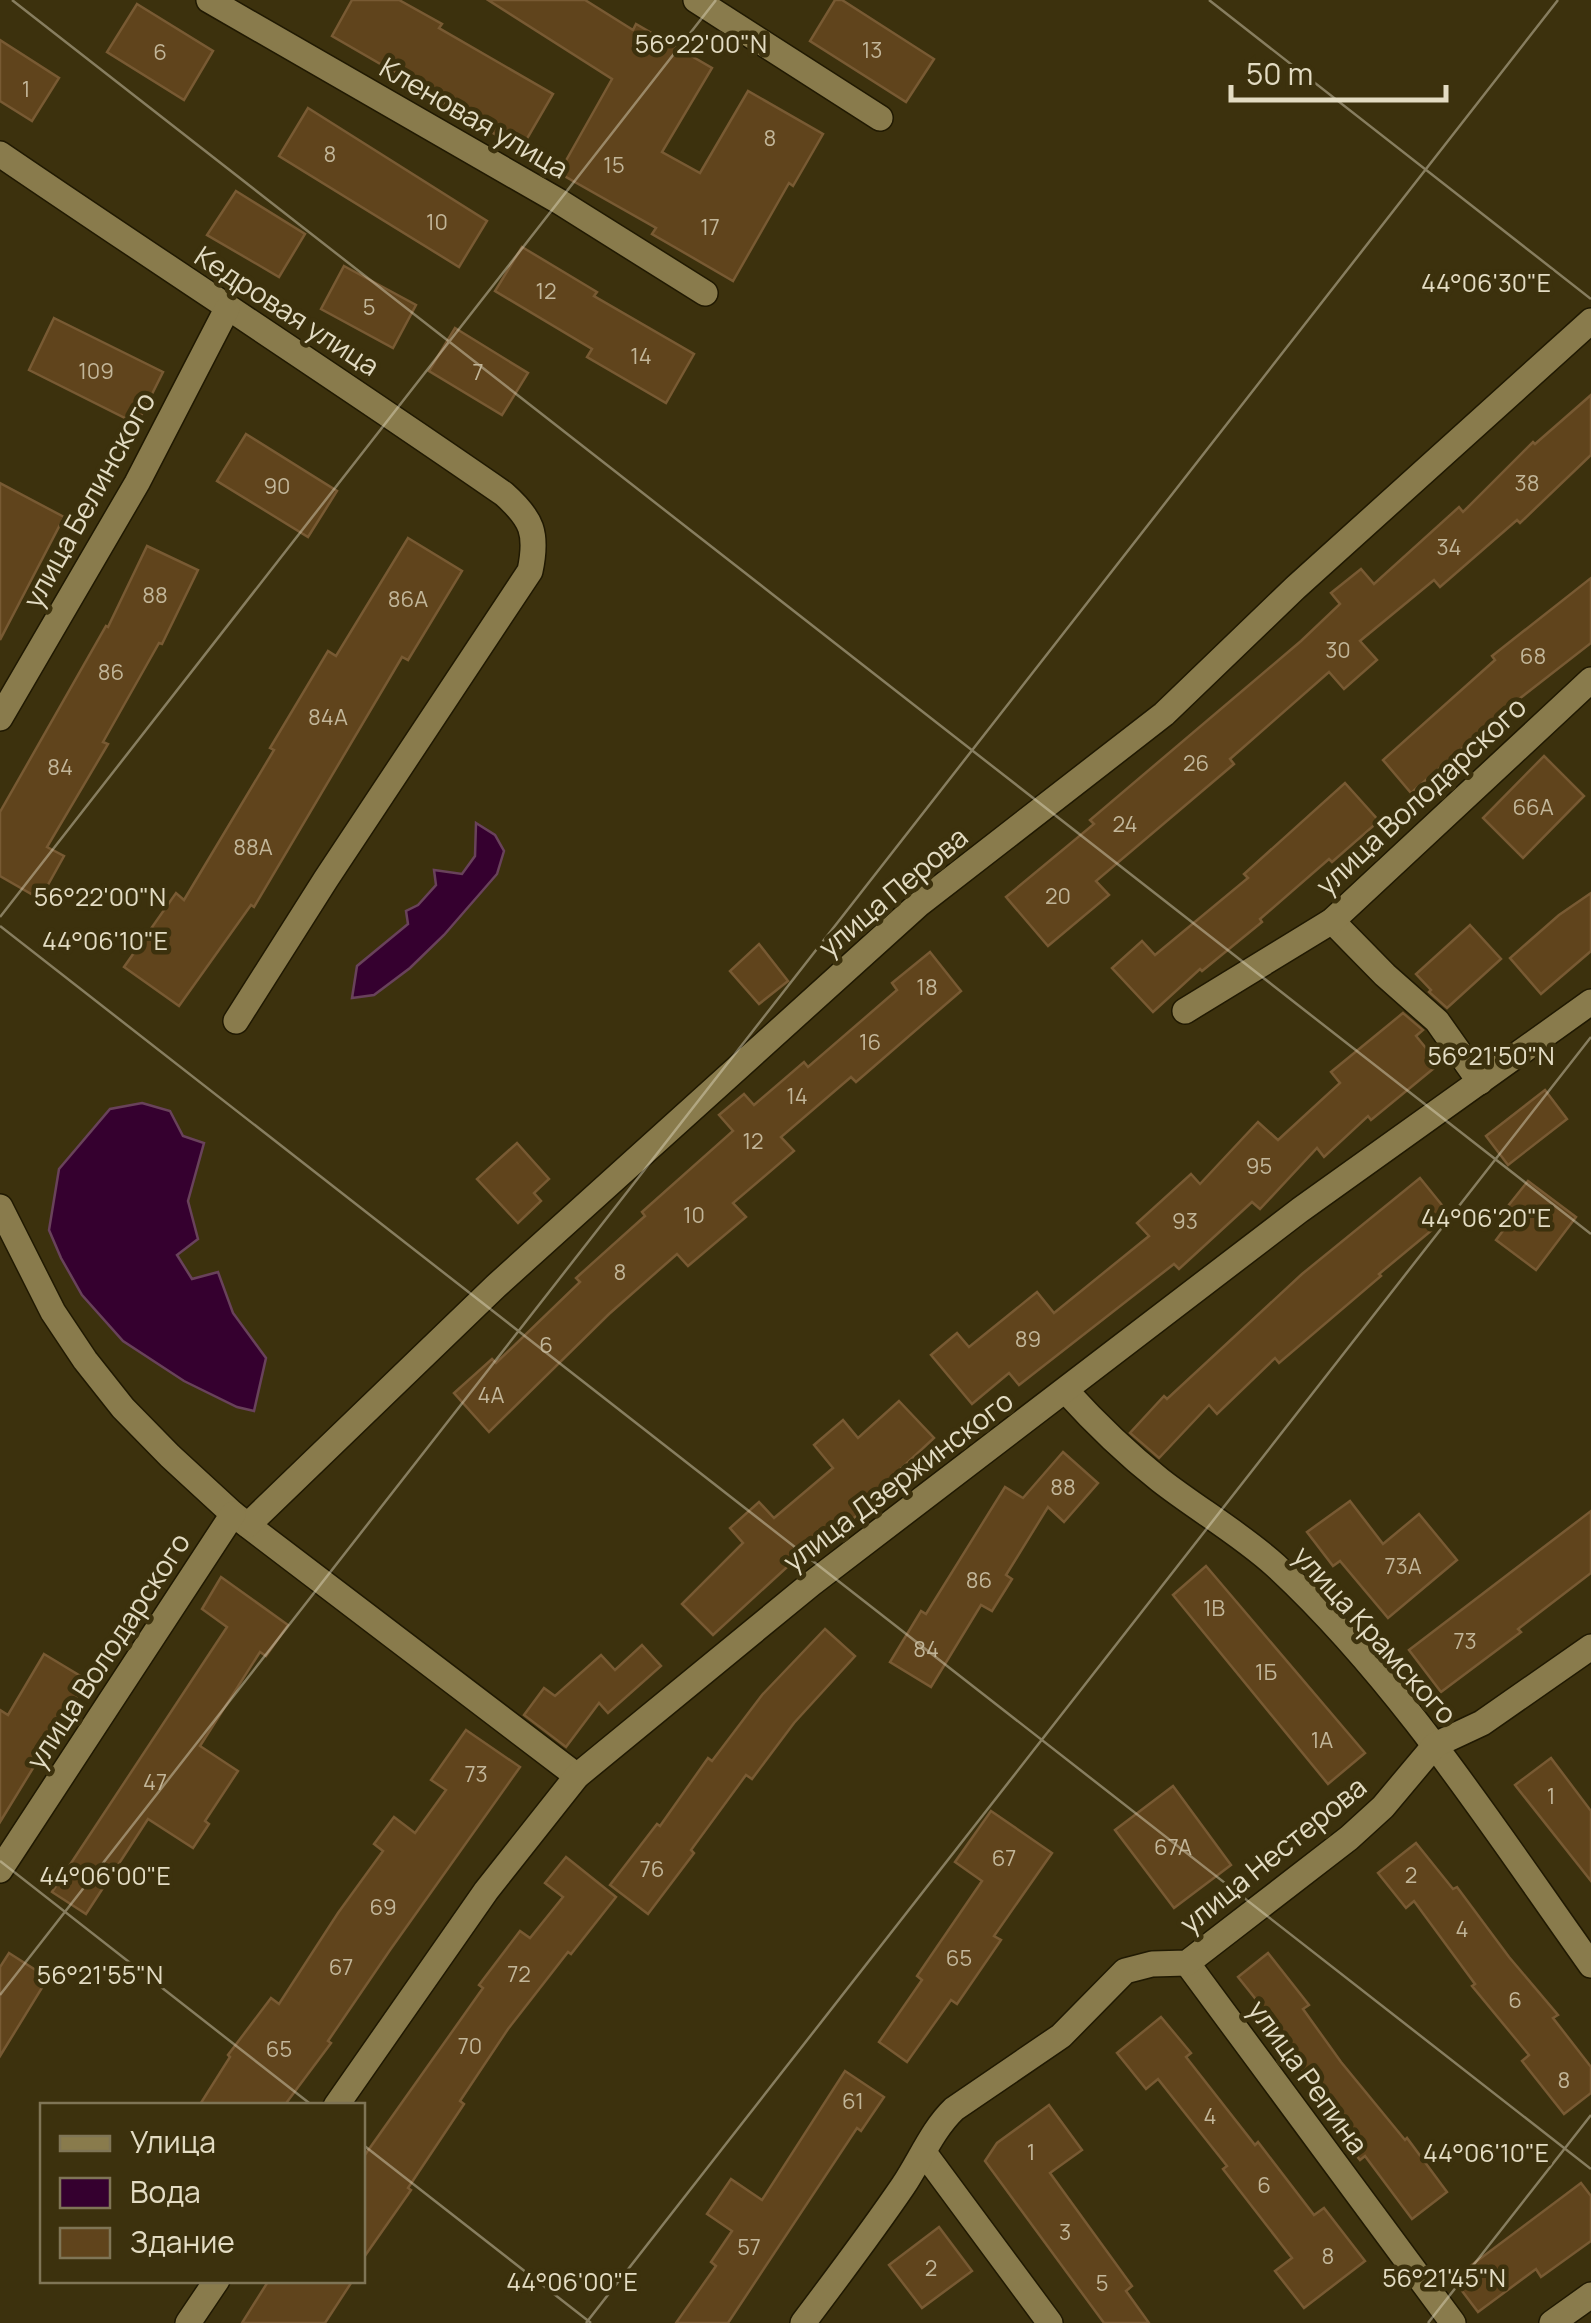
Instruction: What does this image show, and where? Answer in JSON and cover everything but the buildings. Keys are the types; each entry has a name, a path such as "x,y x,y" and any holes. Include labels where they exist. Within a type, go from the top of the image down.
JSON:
{"street":[{"name":"Кленовая улица","path":"209,0 560,202 704,293"},
{"path":"696,0 880,118"},
{"name":"Кедровая улица","path":"0,154 226,309 280,339 504,494 522,510 532,527 535,550 530,571 236,1022"},
{"name":"улица Белинского","path":"0,718 137,483 226,309"},
{"name":"улица Перова","path":"241,1520 889,931 1164,714 1295,588 1591,321"},
{"name":"улица Володарского","path":"1185,1011 1332,921 1591,680"},
{"path":"1332,921 1384,976 1436,1022 1480,1082"},
{"name":"улица Дзержинского","path":"338,2103 522,1842 577,1776 811,1584 1300,1210 1591,1002"},
{"path":"0,1207 53,1312 123,1408 241,1520 577,1776"},
{"name":"улица Крамского","path":"1066,1392 1099,1428 1158,1479 1274,1564 1368,1664 1435,1745 1591,1965"},
{"name":"улица Володарского","path":"0,1870 241,1520"},
{"name":"улица Нестерова","path":"803,2323 925,2154 941,2122 954,2109 1060,2036 1125,1971 1152,1964 1187,1963 1349,1838 1384,1807 1435,1745 1482,1724 1514,1704 1591,1647"},
{"name":"улица Репина","path":"1187,1963 1452,2323"},
{"path":"925,2154 1050,2323"},
{"path":"188,2323 215,2283"},
{"path":"1552,2323 1591,2296"}],"water":[{"path":"476,823 495,835 504,851 497,874 410,968 374,995 352,998 357,966 408,924 406,911 418,905 436,885 434,870 462,874 475,856"},
{"path":"142,1103 170,1111 183,1136 204,1143 188,1201 198,1239 177,1255 192,1279 218,1272 233,1313 266,1358 254,1411 237,1407 184,1381 123,1341 82,1295 49,1230 59,1169 110,1109"}]}
